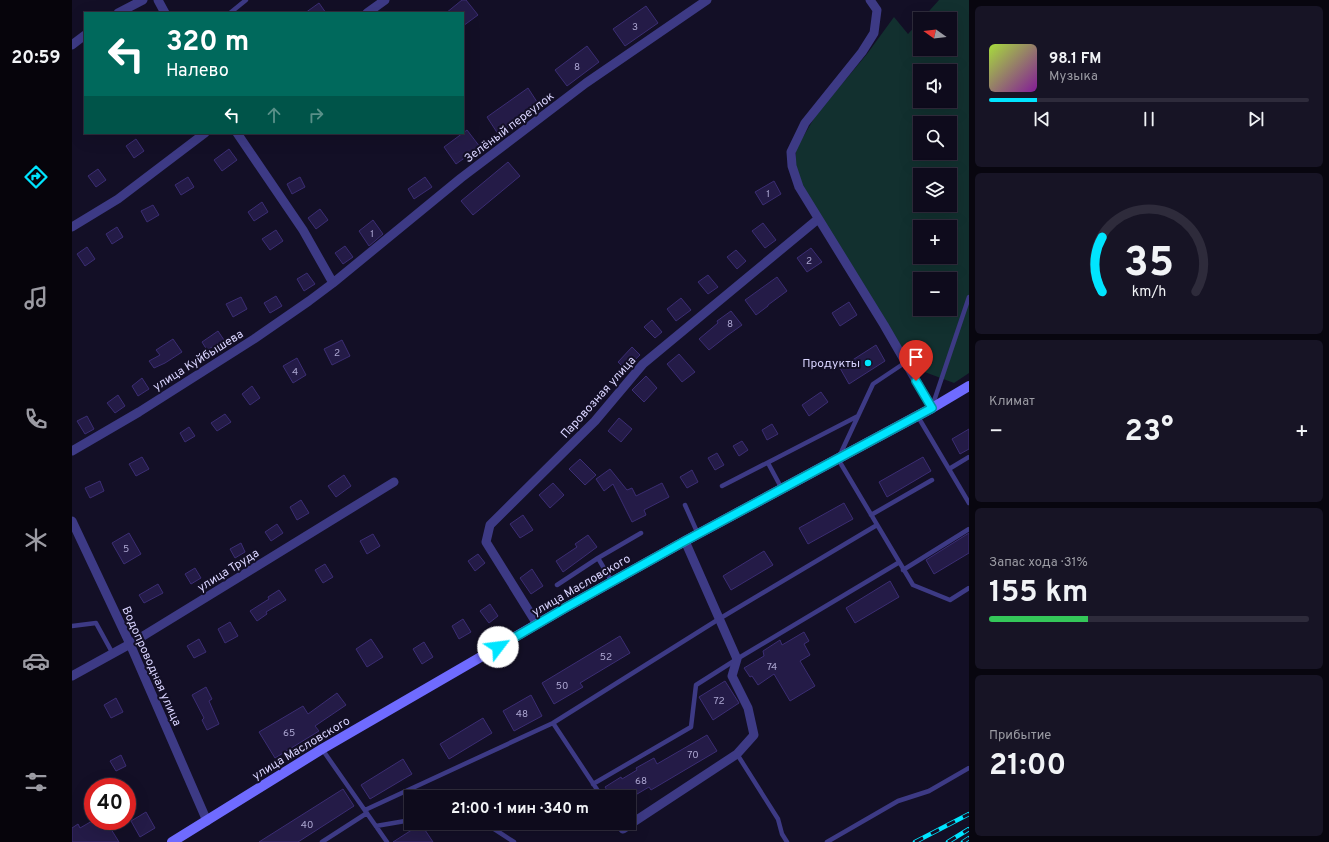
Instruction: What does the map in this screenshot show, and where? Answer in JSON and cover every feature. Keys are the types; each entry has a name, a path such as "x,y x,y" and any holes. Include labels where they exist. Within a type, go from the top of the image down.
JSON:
{"street":[{"path":"120,12 143,0"},
{"path":"158,0 164,12"},
{"path":"368,12 385,0"},
{"name":"Зелёный переулок","path":"333,283 461,178 586,83 707,0"},
{"path":"870,0 877,10 874,33 862,52 805,123 791,152 792,166 799,188 884,326 932,408"},
{"path":"72,45 84,36"},
{"path":"72,227 118,199 204,134"},
{"path":"238,134 303,230 333,283"},
{"name":"Паровозная улица","path":"537,624 486,542 490,525 595,421 643,364 818,219"},
{"name":"улица Куйбышева","path":"72,451 139,412 254,339 333,283"},
{"name":"улица Масловского","path":"172,842 322,749 537,624 685,541 932,408 969,386"},
{"name":"улица Труда","path":"72,676 130,644 394,482"},
{"name":"Водопроводная улица","path":"72,521 130,644 207,821"},
{"path":"636,817 737,754 754,735 748,708 732,676 737,659 685,541"}],"lane":[{"path":"231,12 246,0"},
{"path":"932,408 969,297"},
{"path":"903,364 873,384 838,459 898,563 913,585 950,600 969,588"},
{"path":"917,415 969,503"},
{"path":"722,486 858,416"},
{"path":"949,469 969,457"},
{"path":"768,463 782,489"},
{"path":"871,515 932,480"},
{"path":"685,505 698,534"},
{"path":"322,842 366,812 553,723 719,619 877,525"},
{"path":"903,570 969,529"},
{"path":"556,585 640,533"},
{"path":"598,558 612,582"},
{"path":"593,784 691,726 696,685 898,563"},
{"path":"72,626 96,623 113,654"},
{"path":"553,723 597,790"},
{"path":"322,749 387,842"},
{"path":"737,754 778,819 782,834 787,842"},
{"path":"827,842 898,801 929,791 969,768"},
{"path":"376,826 404,821"},
{"path":"496,830 514,842"}],"green space":[{"path":"939,0 969,0 969,373 954,383 914,368 803,187 796,169 796,149 816,115 867,54 894,17 908,34 913,29 913,56 957,56 957,12 928,12"}],"building":[{"path":"462,0 466,0 478,15 464,25 464,12 447,12"},
{"path":"319,3 325,12 306,12"},
{"path":"646,6 658,23 625,46 613,29"},
{"path":"587,46 599,62 567,86 555,70"},
{"path":"528,88 539,105 498,134 487,117"},
{"path":"467,130 480,147 456,164 444,147 462,134 464,134"},
{"path":"136,139 144,151 134,158 126,146"},
{"path":"229,149 237,160 222,171 214,160"},
{"path":"508,162 520,176 473,215 461,201"},
{"path":"98,169 106,180 96,187 88,176"},
{"path":"188,177 194,187 181,195 175,185"},
{"path":"300,177 305,187 292,194 287,184"},
{"path":"425,177 432,187 414,199 408,189"},
{"path":"774,181 781,194 763,205 755,192"},
{"path":"262,202 268,212 254,221 248,212"},
{"path":"153,205 159,215 147,222 141,211"},
{"path":"320,209 328,220 316,229 308,218"},
{"path":"373,220 383,234 369,246 359,231"},
{"path":"763,223 776,240 765,248 752,231"},
{"path":"117,227 123,237 112,244 106,234"},
{"path":"276,230 283,241 270,250 262,239"},
{"path":"345,246 353,257 343,264 335,253"},
{"path":"87,247 95,259 85,266 77,254"},
{"path":"811,248 822,262 807,272 797,258"},
{"path":"736,250 746,261 737,269 727,257"},
{"path":"307,273 315,284 304,291 297,279"},
{"path":"708,275 718,287 708,294 698,282"},
{"path":"777,277 787,291 756,315 745,300"},
{"path":"276,296 282,306 270,313 264,303"},
{"path":"241,297 247,309 233,317 226,304"},
{"path":"681,298 691,310 676,321 667,309"},
{"path":"849,302 857,315 840,326 832,313"},
{"path":"731,311 742,325 709,350 699,339 718,323 717,321"},
{"path":"652,320 662,332 655,338 644,327"},
{"path":"218,331 224,340 207,350 202,342"},
{"path":"173,339 182,352 154,368 149,361 160,355 156,350"},
{"path":"342,340 350,356 332,365 324,349"},
{"path":"876,345 885,361 849,384 840,368"},
{"path":"632,347 640,355 625,369 618,362"},
{"path":"679,354 695,372 682,382 667,364"},
{"path":"297,358 306,375 293,383 283,366"},
{"path":"646,376 657,388 644,402 632,390"},
{"path":"142,378 149,389 138,396 132,386"},
{"path":"252,386 260,398 250,405 242,394"},
{"path":"821,392 828,402 809,416 802,405"},
{"path":"118,395 125,406 115,413 107,403"},
{"path":"225,414 231,422 217,431 211,423"},
{"path":"87,416 94,429 85,434 77,421"},
{"path":"619,418 632,429 621,442 608,431"},
{"path":"772,424 778,434 767,440 762,430"},
{"path":"189,427 195,436 185,442 180,433"},
{"path":"969,429 969,449 960,454 952,439"},
{"path":"742,441 748,450 739,456 733,446"},
{"path":"717,453 724,465 715,470 708,458"},
{"path":"142,457 149,469 136,476 129,464"},
{"path":"923,457 931,471 887,497 879,482"},
{"path":"580,459 596,475 585,485 569,469"},
{"path":"610,469 627,490 632,488 636,496 662,483 669,497 644,510 646,515 632,522 613,484 604,491 596,479"},
{"path":"692,470 698,482 687,488 680,477"},
{"path":"344,475 351,486 336,497 328,486"},
{"path":"100,481 104,491 90,498 85,488"},
{"path":"553,483 564,495 550,508 539,495"},
{"path":"301,500 309,513 297,520 290,507"},
{"path":"844,503 853,519 808,544 799,528"},
{"path":"523,515 533,530 520,538 510,524"},
{"path":"277,524 283,533 271,541 265,532"},
{"path":"129,533 141,554 124,564 112,543"},
{"path":"969,533 969,553 934,574 926,560"},
{"path":"373,534 380,546 367,554 360,541"},
{"path":"588,535 597,547 563,572 556,561 577,547 575,544"},
{"path":"241,543 245,552 235,558 230,549"},
{"path":"764,551 773,565 731,590 723,576"},
{"path":"478,554 485,563 475,571 468,561"},
{"path":"325,564 333,577 323,583 315,570"},
{"path":"195,568 201,578 191,584 185,574"},
{"path":"532,569 543,586 531,594 520,578"},
{"path":"890,581 899,597 855,623 846,608"},
{"path":"158,584 163,593 144,603 139,595"},
{"path":"279,590 286,600 266,612 267,614 257,621 250,611 269,599 268,597"},
{"path":"490,604 498,616 489,623 480,611"},
{"path":"463,619 471,632 459,639 452,626"},
{"path":"230,622 238,636 225,643 218,629"},
{"path":"804,632 809,641 804,644 810,655 800,661 815,686 790,701 774,674 758,685 744,668 764,656 763,651 780,640 782,645"},
{"path":"620,636 630,653 580,683 583,687 554,704 542,683"},
{"path":"199,639 206,652 194,658 187,646"},
{"path":"371,639 383,657 367,667 356,649"},
{"path":"424,642 433,657 422,664 413,649"},
{"path":"725,681 739,703 713,720 699,697"},
{"path":"206,687 212,699 209,701 219,724 207,730 202,720 204,718 192,695"},
{"path":"337,693 346,705 315,726 319,731 275,758 259,732 303,706 308,714"},
{"path":"531,695 542,716 514,731 503,711"},
{"path":"116,698 123,712 111,718 104,705"},
{"path":"483,718 492,733 449,759 440,744"},
{"path":"707,735 717,751 651,790 649,787 636,795 636,790 607,790 605,787 621,777 622,779 637,770 636,768 654,758 657,764"},
{"path":"121,755 126,766 116,771 110,761"},
{"path":"403,759 412,774 370,799 361,785"},
{"path":"343,789 354,806 298,842 259,842"},
{"path":"146,812 155,828 140,837 136,830 136,818"},
{"path":"78,824 80,828 84,826 84,830 112,830 119,842 72,842 72,828"},
{"path":"412,830 425,830 433,842 393,842"}],"railway":[{"path":"915,842 969,814"},
{"path":"948,842 969,829"},
{"path":"963,842 969,838"}],"place":[{"name":"Продукты","path":"868,363"}],"route":[{"path":"498,647 685,541 932,408 916,381"}]}
